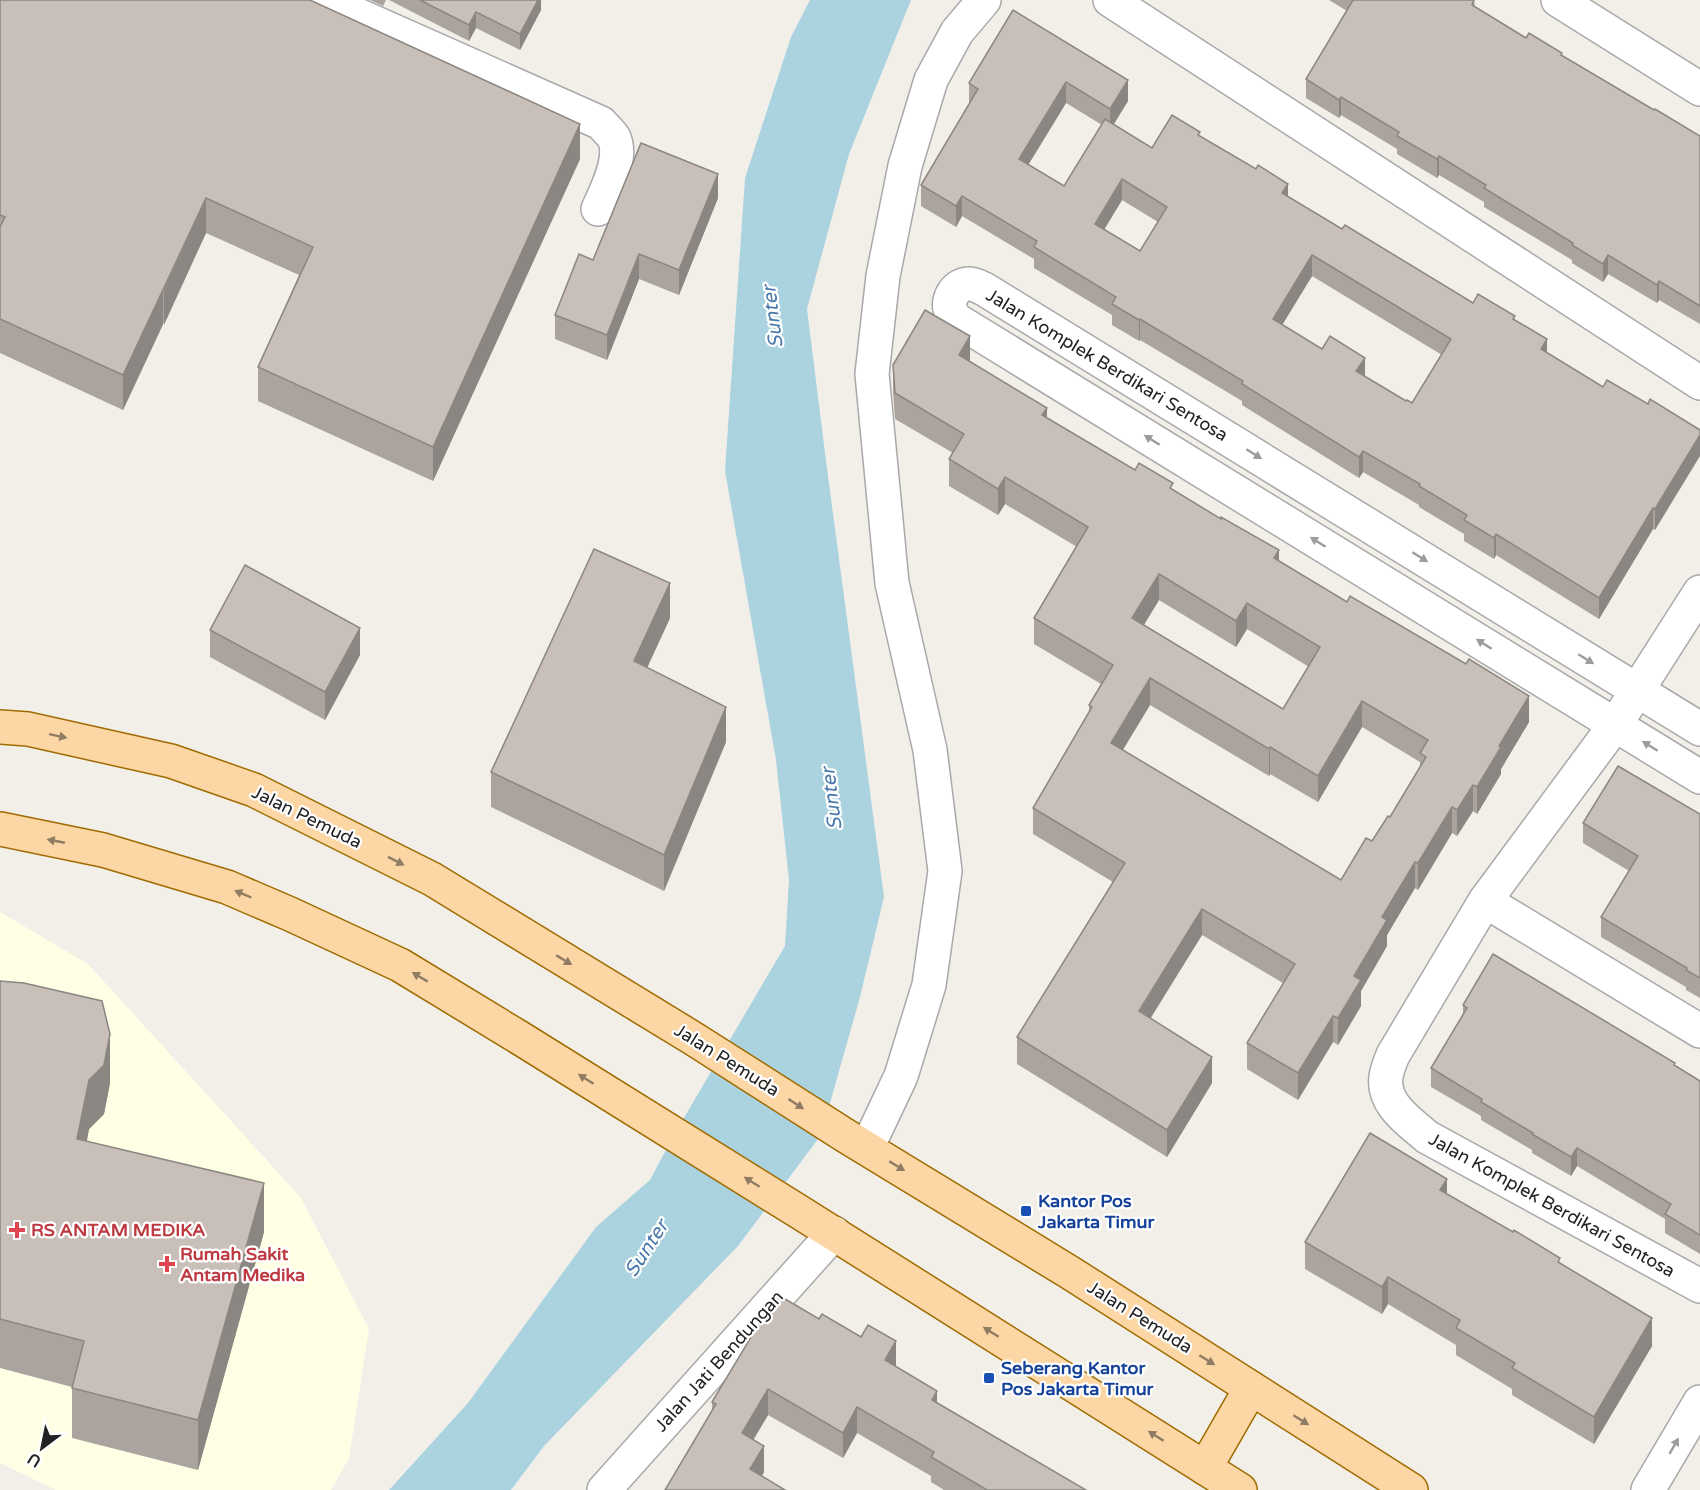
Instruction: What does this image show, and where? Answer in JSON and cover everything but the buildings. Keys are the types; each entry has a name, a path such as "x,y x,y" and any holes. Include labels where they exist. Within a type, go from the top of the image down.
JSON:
{"main road":[{"name":"Jalan Pemuda","path":"0,727 28,729 171,761 254,790 432,879 1060,1266 1411,1490"},
{"path":"0,830 103,850 227,887 400,966 834,1233 1240,1490"},
{"path":"1205,1468 1251,1388"}],"street":[{"path":"324,0 601,123 614,138 616,156 610,181 598,209"},
{"path":"857,1142 901,1076 929,985 945,871 930,750 892,583 872,374 883,276 905,166 931,80 957,32 984,0"},
{"path":"1110,0 1700,383"},
{"path":"1558,0 1700,89"},
{"name":"Jalan Komplek Berdikari Sentosa","path":"1700,729 984,289 970,284 962,285 950,298 950,308 955,319 1700,777"},
{"name":"Jalan Komplek Berdikari Sentosa","path":"1700,592 1615,725 1485,901 1393,1055 1385,1079 1389,1099 1403,1116 1427,1137 1700,1286"},
{"path":"1485,901 1700,1031"},
{"name":"Jalan Jati Bendungan","path":"604,1490 834,1233"},
{"path":"1648,1490 1700,1402"}],"shaded area":[{"name":"Rumah Sakit Antam Medika","path":"0,912 88,964 301,1198 369,1329 349,1458 331,1490 56,1490 0,1463"}],"water":[{"name":"Sunter","path":"810,0 911,0 849,154 807,309 884,897 860,997 821,1135 738,1246 544,1446 511,1490 389,1490 468,1403 596,1227 650,1180 675,1133 785,946 789,880 776,760 725,471 745,178 791,37"}],"place":[{"name":"Kantor Pos Jakarta Timur","path":"1026,1211"},
{"name":"RS ANTAM MEDIKA","path":"17,1230"},
{"name":"Rumah Sakit Antam Medika","path":"167,1264"},
{"name":"Seberang Kantor Pos Jakarta Timur","path":"989,1378"}]}
